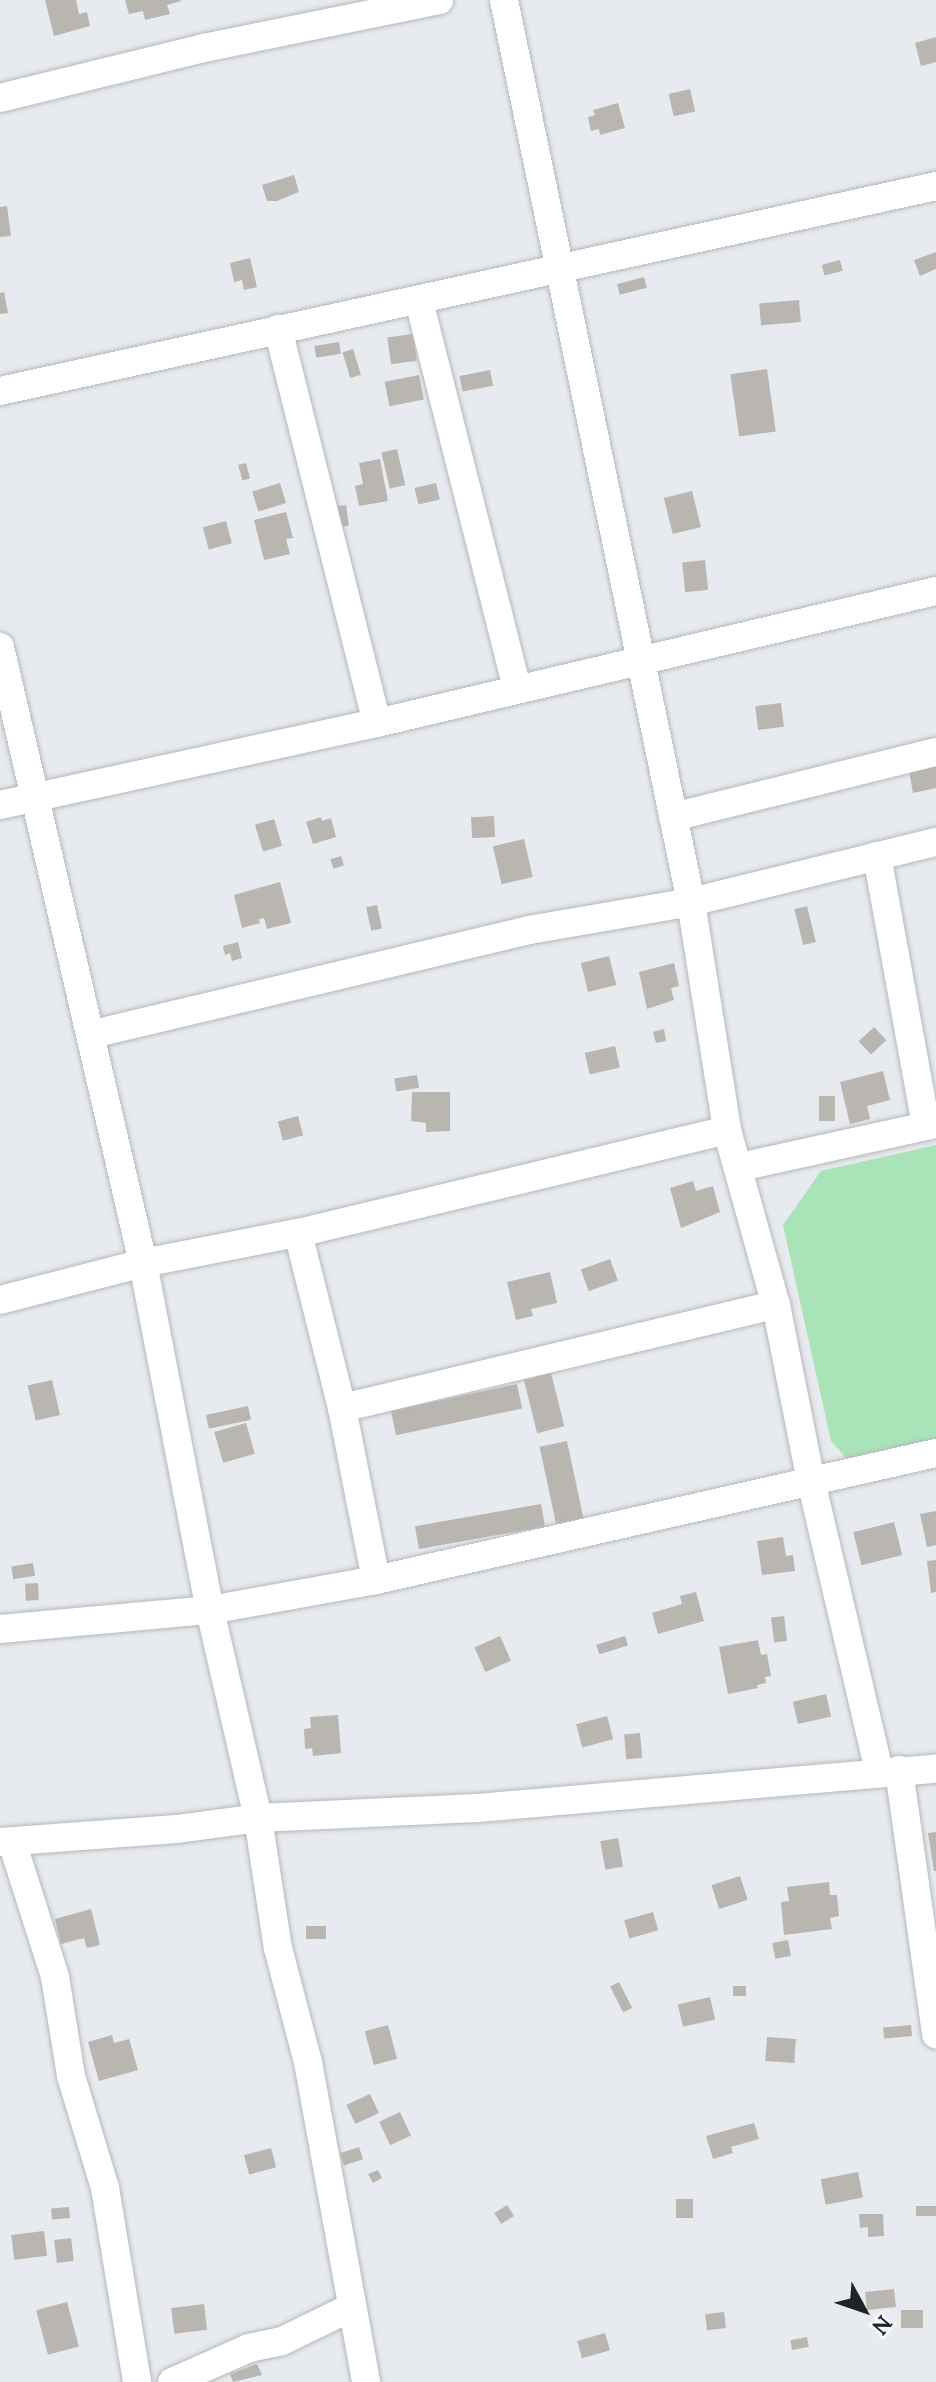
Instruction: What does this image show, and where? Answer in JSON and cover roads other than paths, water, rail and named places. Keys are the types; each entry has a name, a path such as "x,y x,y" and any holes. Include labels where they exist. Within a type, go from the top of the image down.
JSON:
{"street":[{"path":"0,98 204,48 439,0"},
{"path":"504,0 691,902 727,1130 740,1167 776,1305 811,1481 889,1771 936,2034"},
{"path":"0,391 936,186"},
{"path":"419,301 517,688"},
{"path":"278,329 377,723"},
{"path":"0,805 377,723 936,591"},
{"path":"0,647 33,798 93,1034 143,1263 210,1610 258,1818 278,1948 308,2062 366,2382"},
{"path":"673,817 936,752"},
{"path":"93,1034 529,930 691,902 936,842"},
{"path":"740,1167 931,1125 877,856"},
{"path":"0,1300 143,1263 298,1233 727,1130"},
{"path":"298,1233 342,1408 376,1580"},
{"path":"342,1408 776,1305"},
{"path":"0,1629 210,1610 376,1580 936,1453"},
{"path":"137,2382 105,2188 71,2076 55,1977 6,1842 177,1829 258,1818 477,1808 936,1769"},
{"path":"172,2382 249,2348 282,2341 352,2307"}]}
